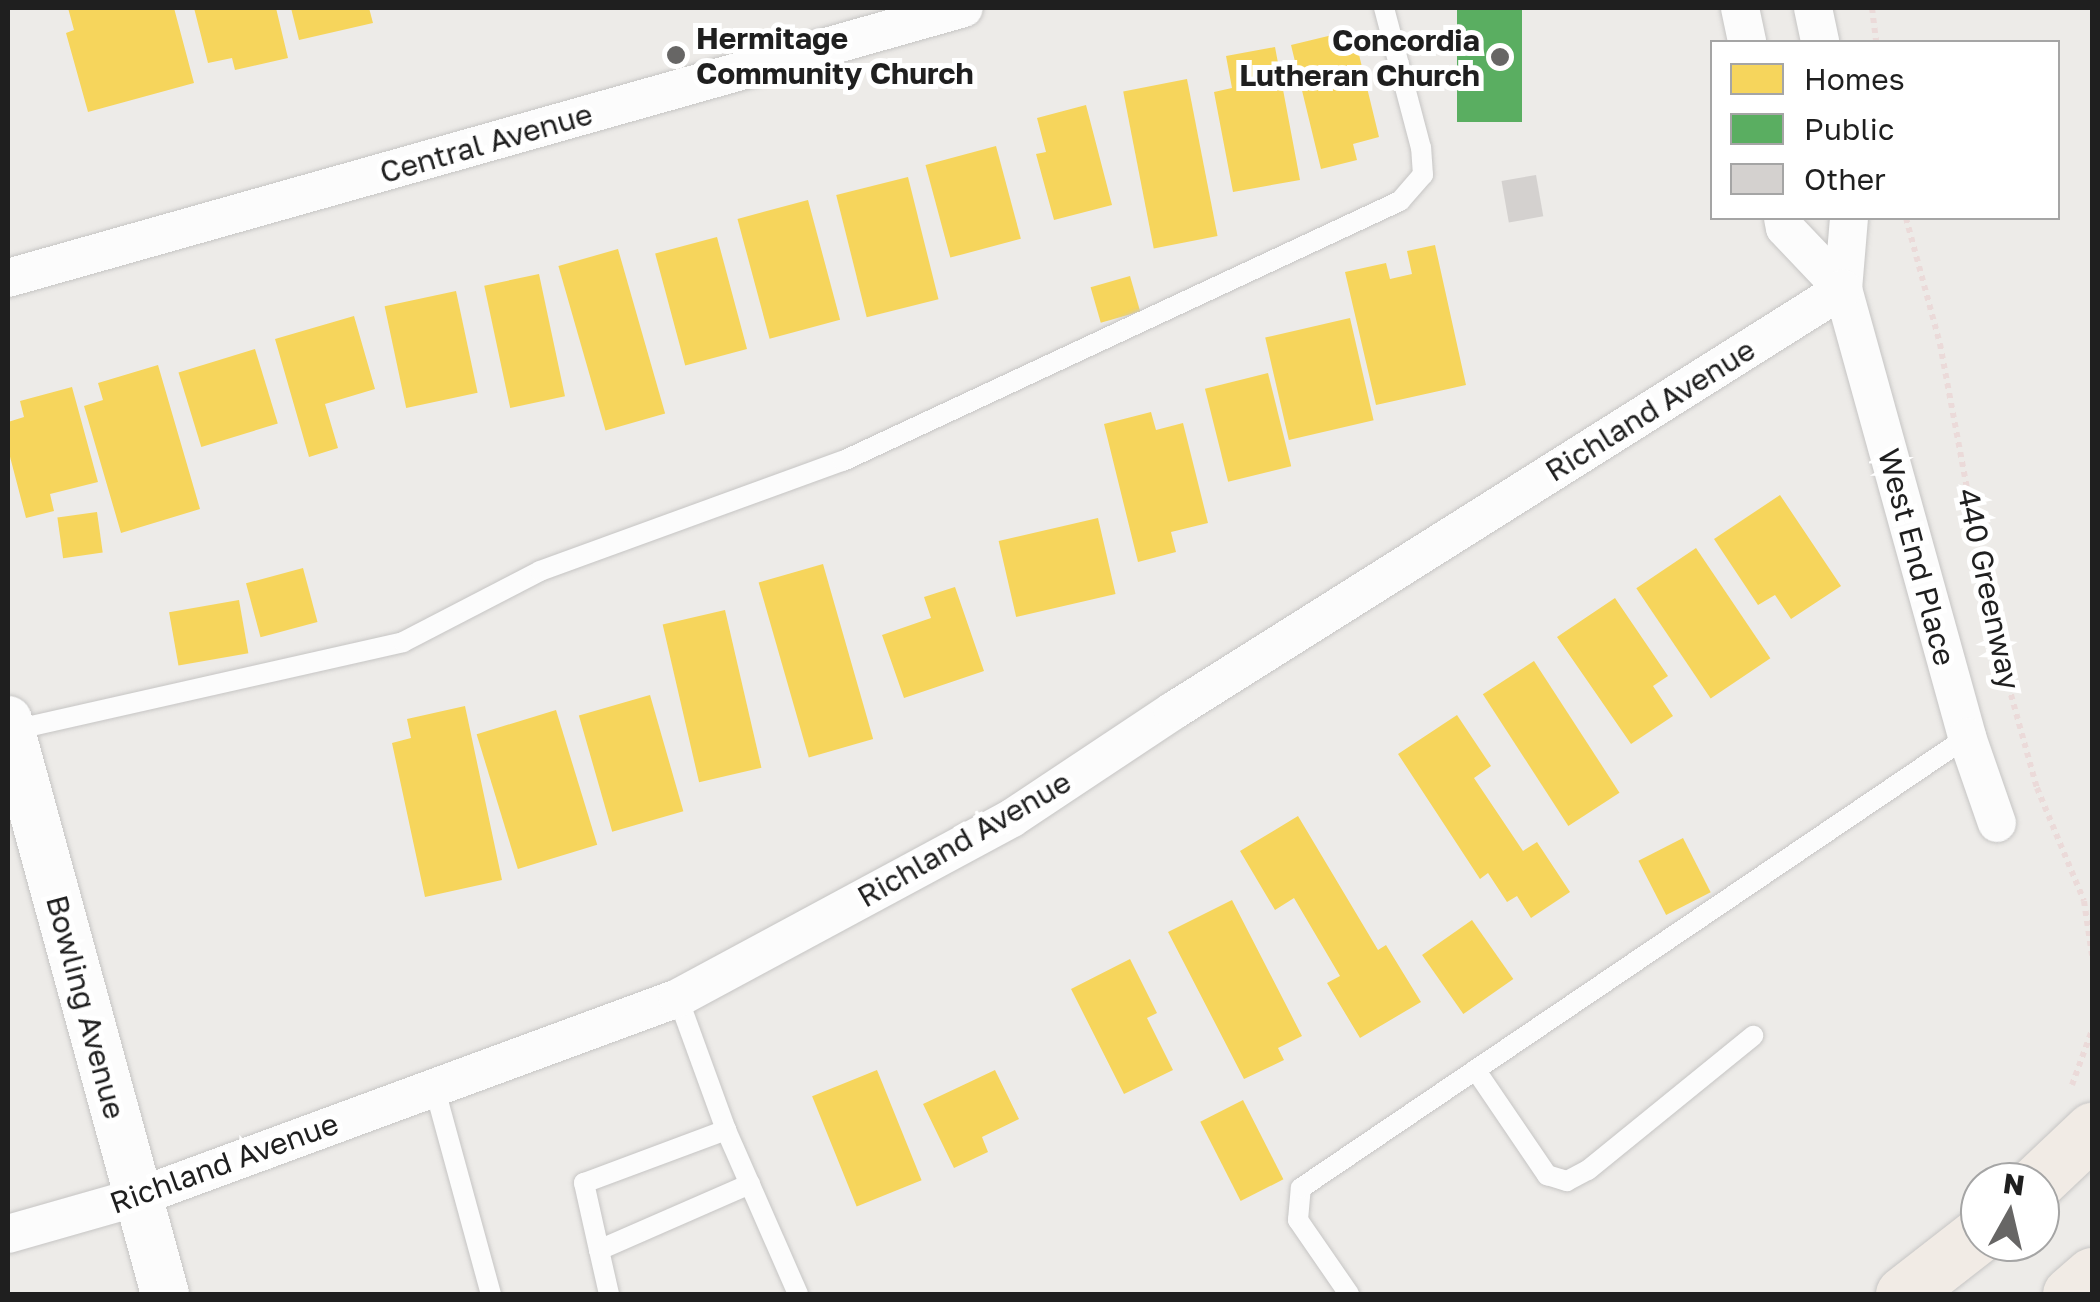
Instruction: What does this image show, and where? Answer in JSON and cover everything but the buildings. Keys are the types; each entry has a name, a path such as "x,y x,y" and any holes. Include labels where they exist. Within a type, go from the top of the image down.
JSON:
{"main road":[{"path":"2049,1162 2081,1111"},
{"path":"1903,1294 1960,1250"},
{"path":"2070,1294 2092,1276"}],"street":[{"name":"Central Avenue","path":"8,278 884,18 964,8"},
{"path":"1740,8 1747,40"},
{"path":"1813,8 1820,40"},
{"name":"West End Place","path":"1783,220 1785,228 1843,289"},
{"name":"West End Place","path":"1849,220 1843,289 1967,737 1996,823"},
{"name":"Richland Avenue","path":"8,1234 138,1197 678,998 1012,818 1173,711 1843,289"},
{"name":"Bowling Avenue","path":"8,727 165,1294"}],"lane":[{"path":"8,727 403,642 540,571 843,461 1400,201 1423,174 1422,148 1384,8"},
{"path":"1350,1294 1298,1220 1301,1188 1478,1072 1967,737"},
{"path":"678,998 726,1130 798,1294"},
{"path":"1478,1072 1547,1175 1567,1181 1588,1170 1753,1036"},
{"path":"434,1086 490,1294"},
{"path":"609,1294 584,1182 726,1130"},
{"path":"600,1250 750,1184"}],"path":[{"path":"1872,8 1876,40"},
{"name":"440 Greenway","path":"1907,220 1940,344 1994,637 2036,788 2084,901 2092,955"},
{"path":"2081,1111 2092,1030"}],"place":[{"name":"Hermitage Community Church","path":"676,55"},
{"name":"Concordia Lutheran Church","path":"1500,57"}]}
